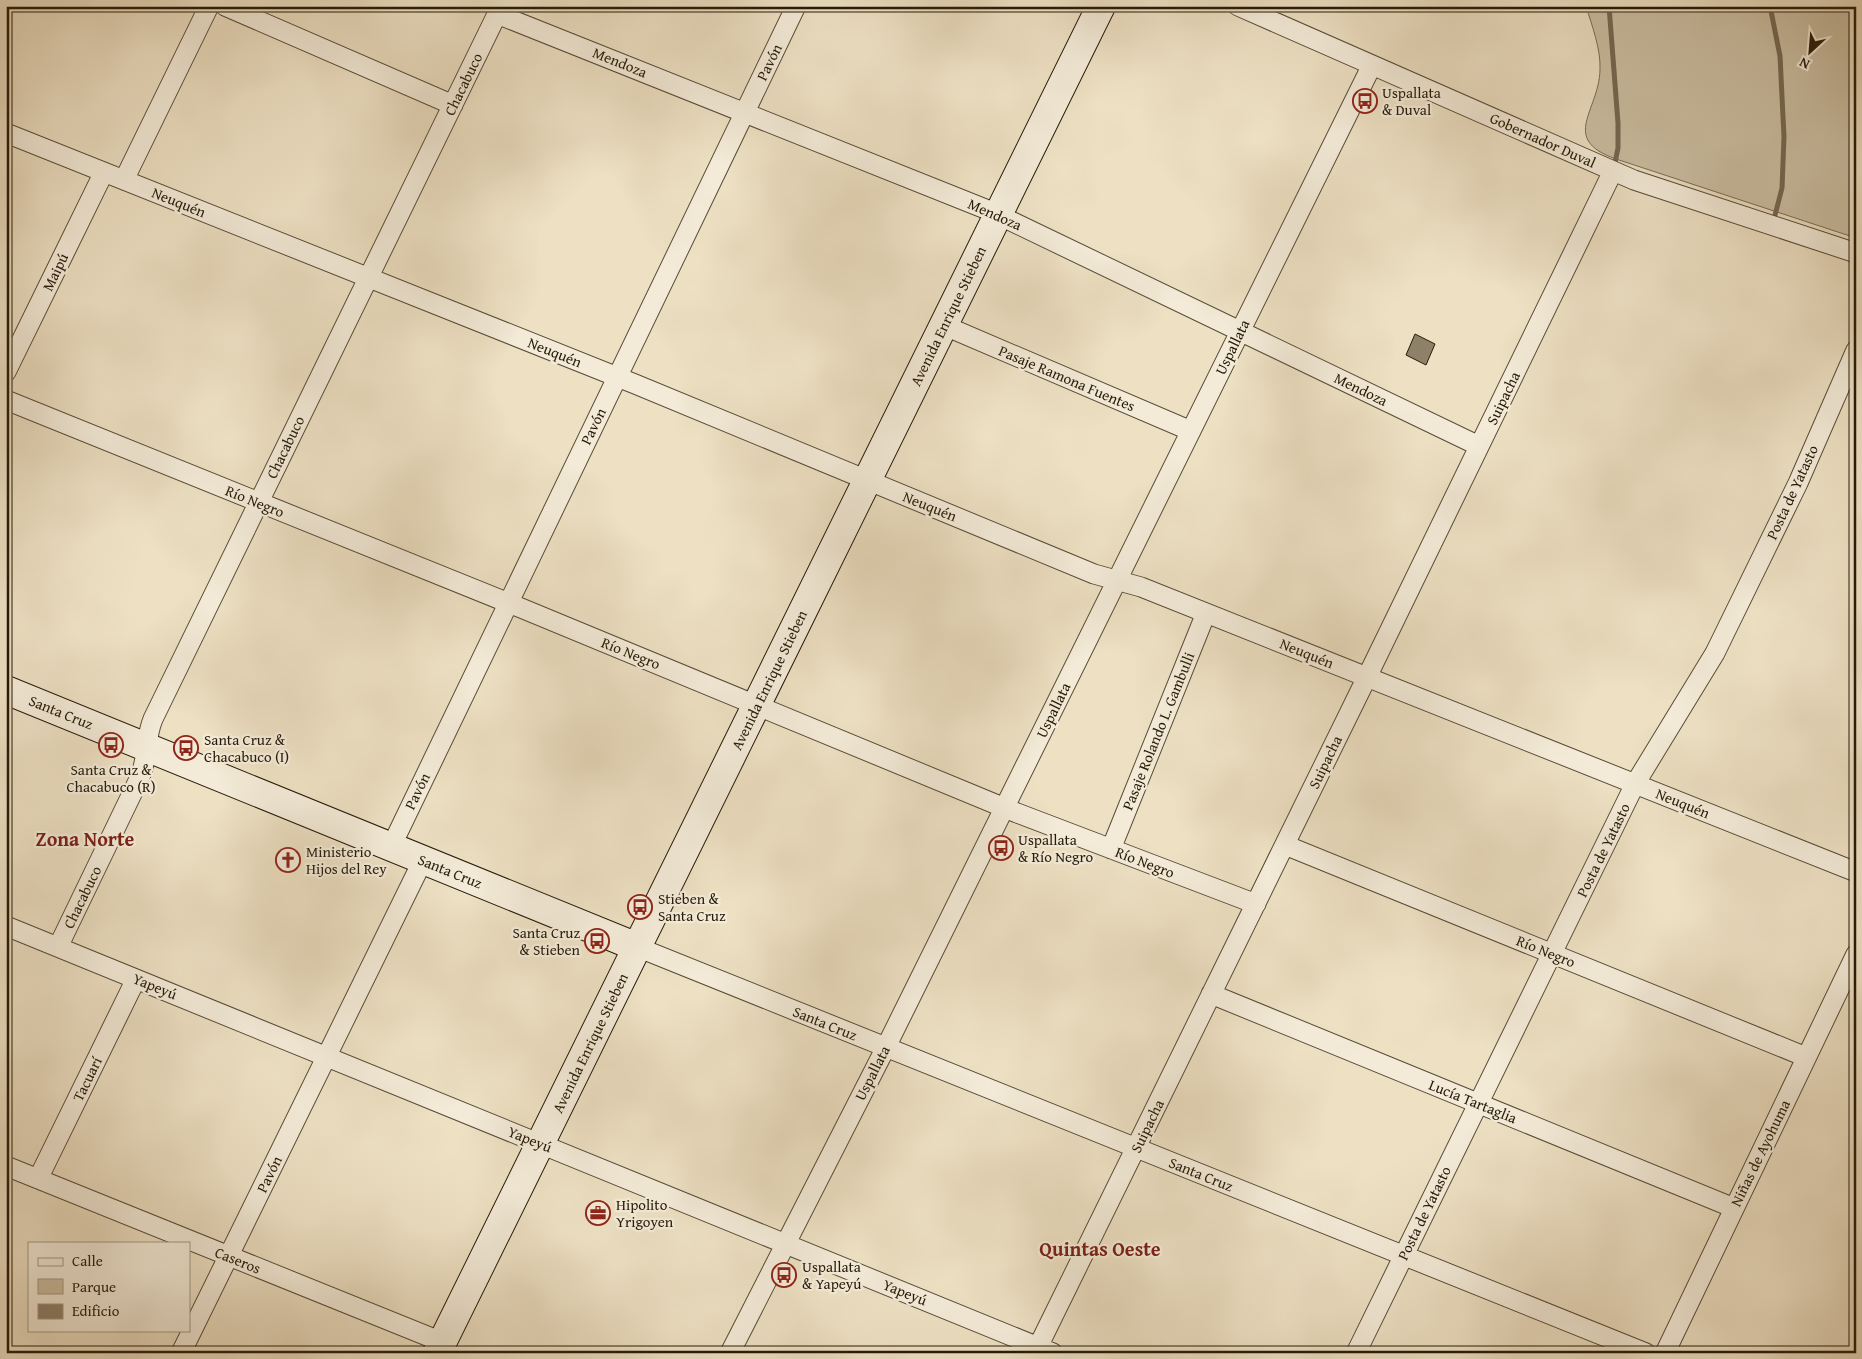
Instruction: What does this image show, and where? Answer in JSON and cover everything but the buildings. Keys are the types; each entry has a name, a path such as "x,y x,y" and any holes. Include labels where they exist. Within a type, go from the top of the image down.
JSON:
{"main road":[{"name":"Avenida Enrique Stieben","path":"440,1348 1101,6"},
{"name":"Santa Cruz","path":"6,690 638,947"}],"street":[{"path":"124,180 209,6"},
{"path":"225,6 453,105"},
{"name":"Pavón","path":"390,847 796,6"},
{"name":"Gobernador Duval","path":"1238,6 1613,171 1657,188 1856,252"},
{"name":"Chacabuco","path":"58,947 140,777 145,763 148,733 153,719 499,10"},
{"name":"Mendoza","path":"499,10 998,214 1479,446"},
{"name":"Uspallata","path":"730,1353 886,1047 1372,66"},
{"name":"Neuquén","path":"6,133 617,377 1094,574 1142,587 1856,872"},
{"name":"Suipacha","path":"1042,1351 1136,1148 1613,171"},
{"name":"Maipú","path":"6,372 104,172"},
{"name":"Pasaje Ramona Fuentes","path":"944,325 1191,431"},
{"name":"Posta de Yatasto","path":"1356,1353 1635,784 1715,653 1798,483 1856,350"},
{"name":"Río Negro","path":"6,400 508,603 1004,808 1256,904"},
{"name":"Pasaje Rolando L. Gambulli","path":"1111,849 1206,613"},
{"name":"Río Negro","path":"1285,845 1806,1057"},
{"name":"Pavón","path":"181,1353 423,860"},
{"name":"Yapeyú","path":"6,926 540,1143 1042,1351"},
{"name":"Santa Cruz","path":"638,947 1646,1353"},
{"name":"Niñas de Ayohuma","path":"1665,1353 1856,954"},
{"name":"Tacuarí","path":"38,1179 136,979"},
{"name":"Lucía Tartaglia","path":"1212,994 1734,1208"},
{"name":"Caseros","path":"6,1166 229,1256 440,1348"}],"green space":[{"path":"1586,6 1856,6 1856,238 1616,159 1599,151 1589,142 1586,133 1586,122 1598,85 1600,62 1598,46"}],"waterway":[{"path":"1609,6 1618,123 1618,148 1614,168"},
{"path":"1770,6 1780,56 1784,137 1782,188 1773,223"}],"place":[{"name":"Uspallata & Duval","path":"1365,101"},
{"name":"Santa Cruz & Chacabuco (R)","path":"111,745"},
{"name":"Santa Cruz & Chacabuco (I)","path":"186,748"},
{"name":"Uspallata & Río Negro","path":"1001,848"},
{"name":"Ministerio Hijos del Rey","path":"288,860"},
{"name":"Stieben & Santa Cruz","path":"640,907"},
{"name":"Santa Cruz & Stieben","path":"597,941"},
{"name":"Hipolito Yrigoyen","path":"598,1213"},
{"name":"Uspallata & Yapeyú","path":"784,1275"}],"district":[{"name":"Zona Norte","path":"85,838"},
{"name":"Quintas Oeste","path":"1100,1248"}]}
